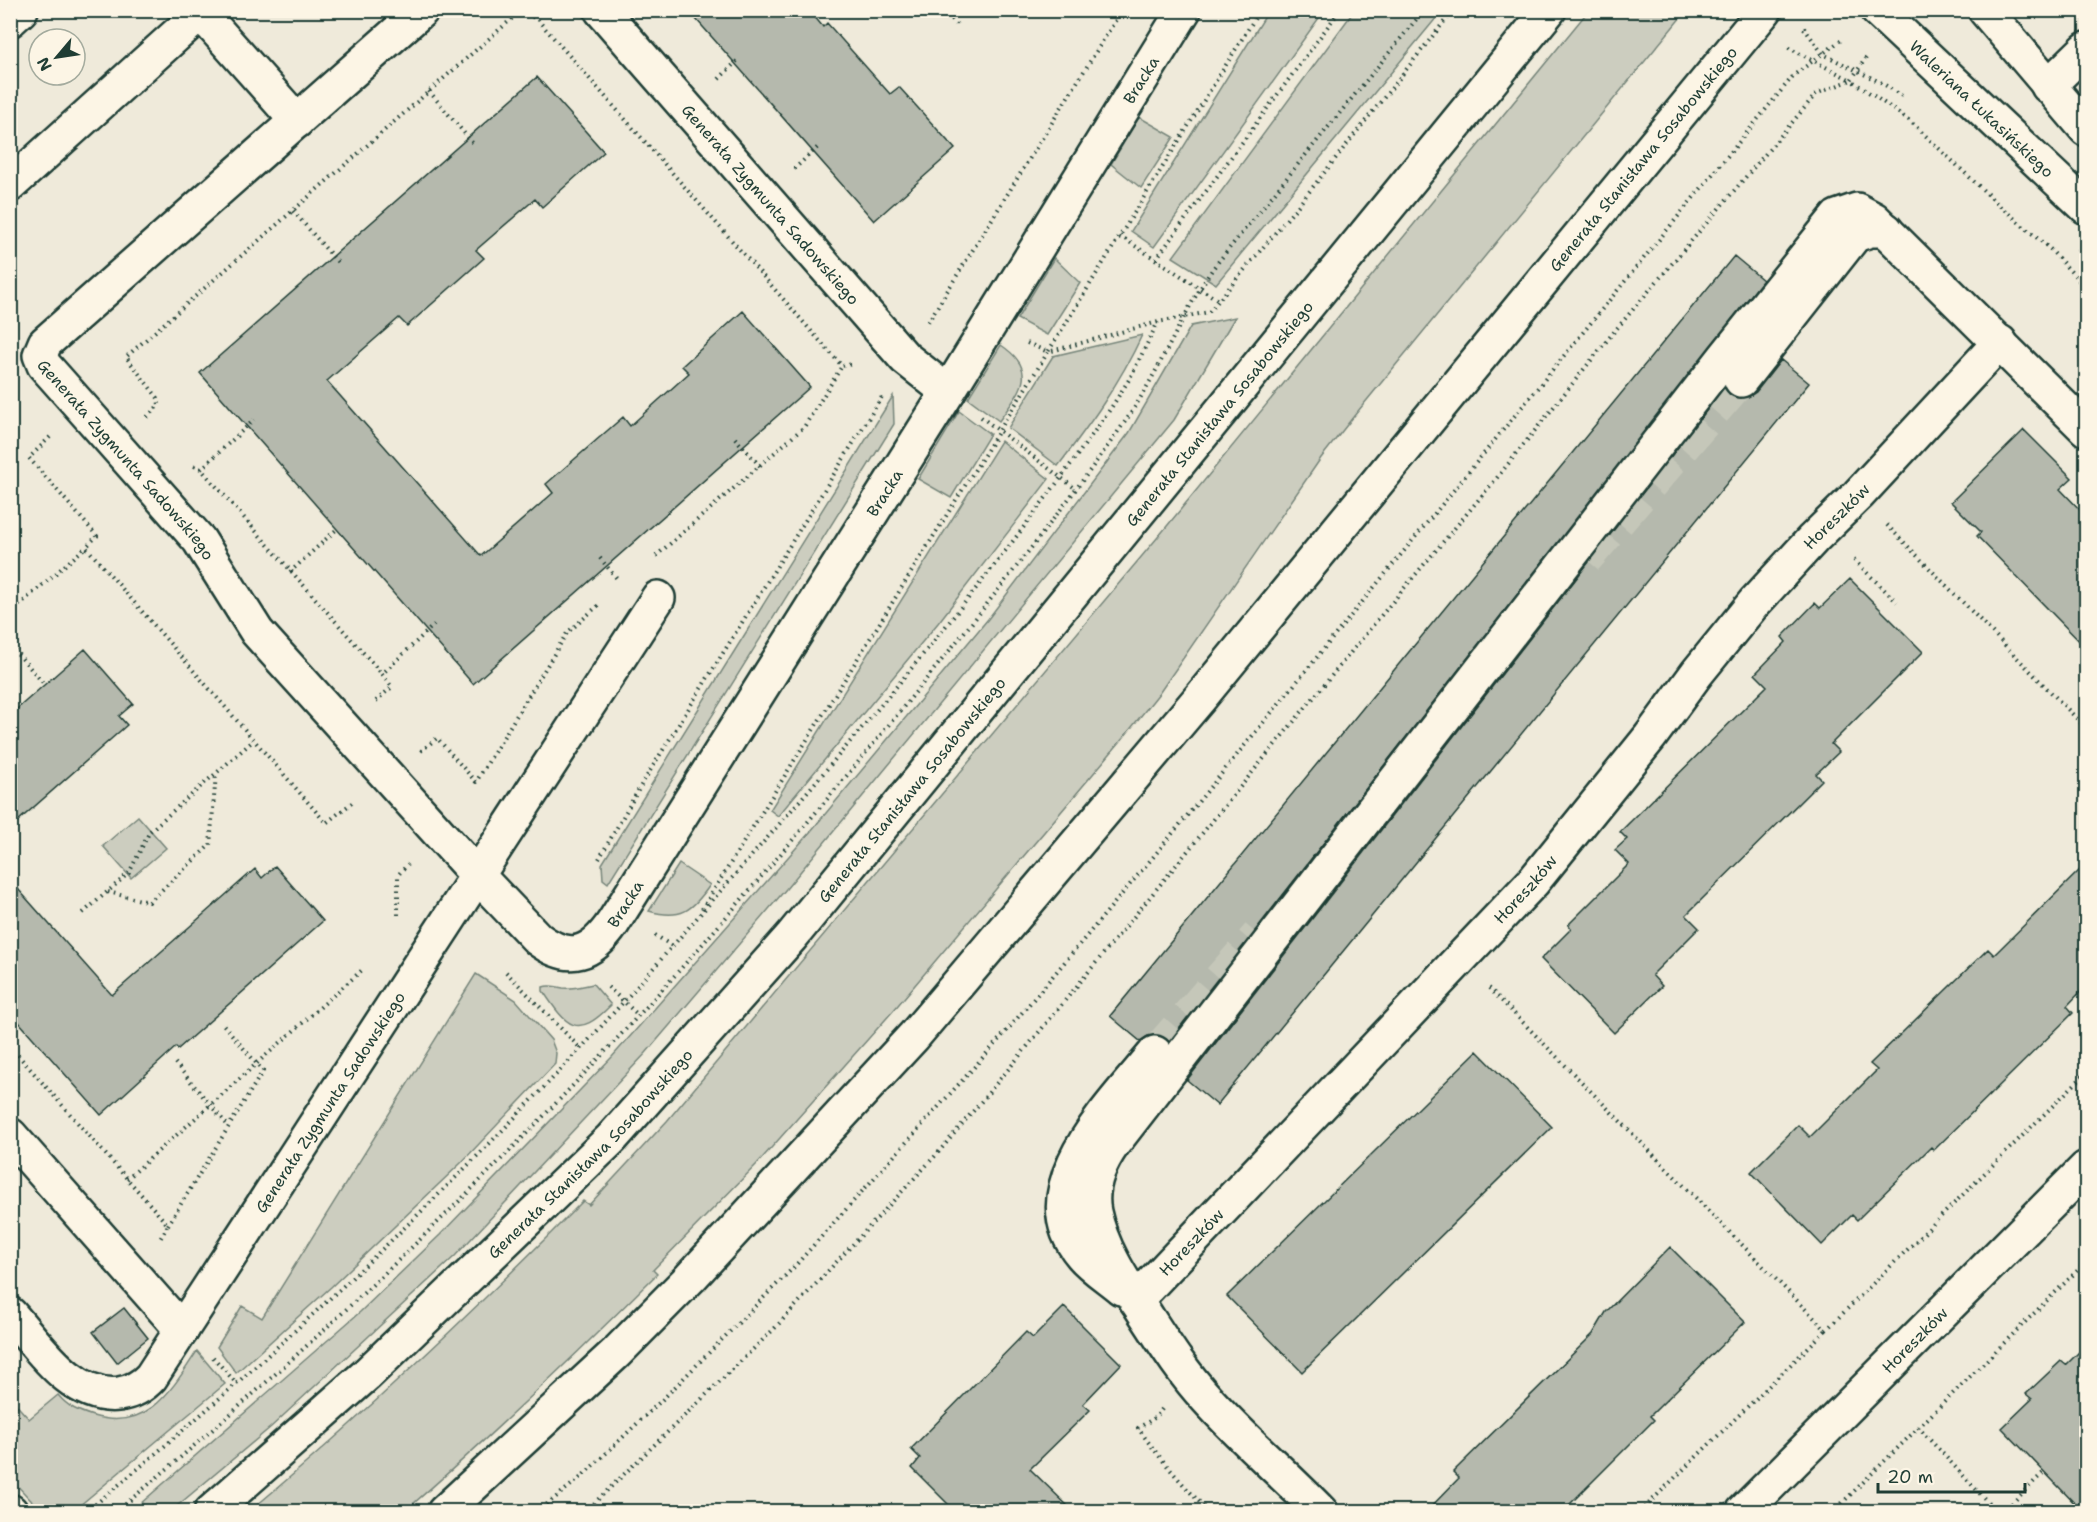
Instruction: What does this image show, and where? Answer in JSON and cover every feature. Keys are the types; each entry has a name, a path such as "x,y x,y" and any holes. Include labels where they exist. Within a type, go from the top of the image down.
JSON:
{"street":[{"path":"10,20 21,10"},
{"name":"Generała Zygmunta Sadowskiego","path":"422,10 45,343 40,355 44,365 160,493 199,540 257,632 538,939 552,950 567,952"},
{"name":"Generała Zygmunta Sadowskiego","path":"601,10 905,358 948,392"},
{"name":"Bracka","path":"567,952 588,949 602,940 948,392 1184,10"},
{"name":"Generała Stanisława Sosabowskiego","path":"211,1512 319,1418 421,1323 611,1139 799,927 1549,10"},
{"name":"Generała Stanisława Sosabowskiego","path":"444,1512 616,1353 690,1278 914,1036 1200,698 1765,10"},
{"name":"Waleriana Łukasińskiego","path":"1877,10 2086,207"},
{"path":"1985,10 2086,129"},
{"path":"10,184 203,12 297,121"},
{"path":"2048,86 2086,49"},
{"path":"1321,1512 1207,1399 1172,1356 1120,1274 1103,1242 1094,1211 1094,1186 1099,1165 1113,1144 1724,358 1837,217 1857,210 1874,219 2086,429"},
{"path":"1741,380 1856,235 1870,230 1886,230"},
{"name":"Horeszków","path":"1136,1300 1533,882 1754,603 2000,342"},
{"path":"477,875 658,598"},
{"name":"Generała Zygmunta Sadowskiego","path":"10,1314 69,1379 80,1386 102,1394 126,1392 145,1384 477,875"},
{"path":"1136,1300 1082,1255 1071,1238 1062,1217 1064,1190 1074,1162 1088,1137 1155,1053"},
{"path":"10,1135 182,1330"},
{"name":"Horeszków","path":"1743,1512 2086,1168"}],"path":[{"path":"944,10 958,26"},
{"path":"595,866 640,787 1122,10"},
{"path":"695,920 1260,10"},
{"path":"1156,260 1340,10"},
{"path":"116,1512 328,1327 432,1228 583,1076 830,796 1005,583 1131,414 1200,287 1247,225 1424,10"},
{"path":"943,299 1007,334 1048,352 1209,312 1301,202 1455,10"},
{"path":"116,444 159,405 158,398 126,357 516,15 524,13 537,20 842,366 859,363"},
{"path":"537,1512 588,1471 794,1267 997,1042 1154,856 1787,83 1794,75 1846,36"},
{"path":"1784,44 1789,49 1851,80 1910,121 2001,207 2050,249 2086,288"},
{"path":"585,1512 774,1329 937,1154 1356,645 1496,479 1613,333 1816,94 1851,80 1870,51"},
{"path":"716,82 740,58"},
{"path":"429,91 475,146"},
{"path":"793,170 818,147"},
{"path":"293,211 340,265"},
{"path":"1120,236 1218,300"},
{"path":"948,392 1076,489"},
{"path":"201,470 254,420"},
{"path":"10,614 97,536 29,458 51,436 44,428"},
{"path":"735,438 760,466"},
{"path":"160,493 191,465 201,470 382,674 392,687 345,730"},
{"path":"1858,495 2086,728"},
{"path":"290,572 337,529"},
{"path":"1823,530 1897,602"},
{"path":"86,547 326,823 352,801 360,810"},
{"path":"600,558 622,585"},
{"path":"382,674 435,624"},
{"path":"10,645 45,685"},
{"path":"82,914 129,873 150,831 254,740"},
{"path":"107,892 149,902 210,845 216,773"},
{"path":"398,922 398,875 408,864 402,856"},
{"path":"1474,943 1478,973 1486,985 1826,1329"},
{"path":"10,1046 128,1179 371,962"},
{"path":"502,967 581,1049"},
{"path":"168,1225 263,1071 222,1023"},
{"path":"175,1063 229,1127"},
{"path":"1640,1512 2086,1073"},
{"path":"1833,1512 2086,1262"},
{"path":"220,1364 236,1383"},
{"path":"1164,1407 1156,1417 1138,1428 1182,1485 1209,1512"},
{"path":"1918,1427 1997,1512"},
{"path":"2003,1512 2043,1473"}],"shaded area":[{"path":"1269,10 1324,11 1154,247 1131,231"},
{"path":"1589,10 1686,11 1321,458 1160,692 1120,742 893,1011 756,1165 653,1270 657,1274 626,1305 501,1424 405,1511 250,1511 420,1360 583,1201 589,1205 667,1121 1163,531"},
{"path":"1354,11 1442,11 1216,284 1173,257"},
{"path":"1139,117 1174,137 1141,188 1111,164"},
{"path":"1054,258 1080,283 1047,335 1017,319"},
{"path":"1235,317 1174,420 786,889 646,1053 455,1256 271,1427 171,1511 132,1511 360,1312 440,1235 612,1057 811,831 988,619 1129,433 1191,326"},
{"path":"1142,335 1093,419 1058,466 1008,428 1053,356"},
{"path":"1001,345 1020,364 1023,382 999,421 968,398"},
{"path":"893,396 894,424 608,883 603,879 602,864"},
{"path":"959,411 990,434 951,498 918,479"},
{"path":"1001,441 1049,479 938,623 778,816 770,810"},
{"path":"138,816 166,848 131,878 103,846"},
{"path":"679,864 710,885 691,907 678,914 660,914 649,911"},
{"path":"476,974 516,1000 551,1040 556,1053 555,1064 461,1163 331,1287 236,1373 217,1347 242,1306 262,1318"},
{"path":"593,984 611,1005 589,1023 581,1025 573,1025 566,1020 543,991 543,987 548,986 570,988"},
{"path":"197,1351 225,1384 73,1511 41,1511 11,1479 11,1399 29,1419 58,1395 74,1408 93,1416 112,1419 129,1418 143,1413 156,1404 178,1380"}],"building":[{"path":"688,10 809,10 823,27 827,23 890,94 899,87 955,149 874,221"},
{"path":"537,77 604,152 542,207 535,199 476,250 484,258 407,326 399,318 327,381 481,556 553,493 546,484 623,417 630,426 689,373 682,366 743,311 810,387 473,684 200,373"},
{"path":"1734,256 1763,280 1169,1041 1158,1035 1148,1036 1140,1041 1110,1016"},
{"path":"1781,360 1809,383 1217,1105 1187,1080 1724,388 1730,395 1738,398 1748,397 1756,392"},
{"path":"2024,430 2072,478 2060,489 2086,516 2086,648 1977,536 1981,532 1951,502"},
{"path":"1850,579 1923,652 1831,744 1839,752 1816,774 1822,780 1686,915 1699,928 1652,975 1662,986 1614,1033 1541,959 1571,929 1568,925 1629,864 1615,850 1627,839 1620,832 1767,686 1755,674 1786,642 1782,637 1815,603 1820,608"},
{"path":"85,649 133,704 119,716 127,725 10,828 10,715"},
{"path":"2086,864 2086,986 2067,1006 2073,1013 1934,1150 1931,1147 1857,1220 1852,1215 1822,1245 1751,1172 1798,1125 1810,1137 1877,1070 1870,1064 1988,949 1994,955"},
{"path":"275,866 323,921 178,1049 176,1047 101,1115 10,1012 10,880 112,995 255,869 262,878"},
{"path":"1477,1051 1552,1127 1302,1372 1227,1296"},
{"path":"1670,1247 1745,1322 1650,1416 1654,1420 1562,1512 1426,1512 1459,1478 1453,1472 1593,1334 1606,1312"},
{"path":"1064,1307 1121,1364 1083,1404 1090,1410 1030,1469 1074,1512 956,1512 912,1468 920,1458 911,1449 1026,1332 1033,1338"},
{"path":"124,1308 148,1338 117,1363 93,1332"},
{"path":"2086,1345 2086,1512 2083,1512 2002,1428 2032,1399 2026,1394 2061,1361 2066,1365"}],"tunnel":[{"path":"1586,559 1741,380"},
{"path":"1155,1053 1258,935"}]}
